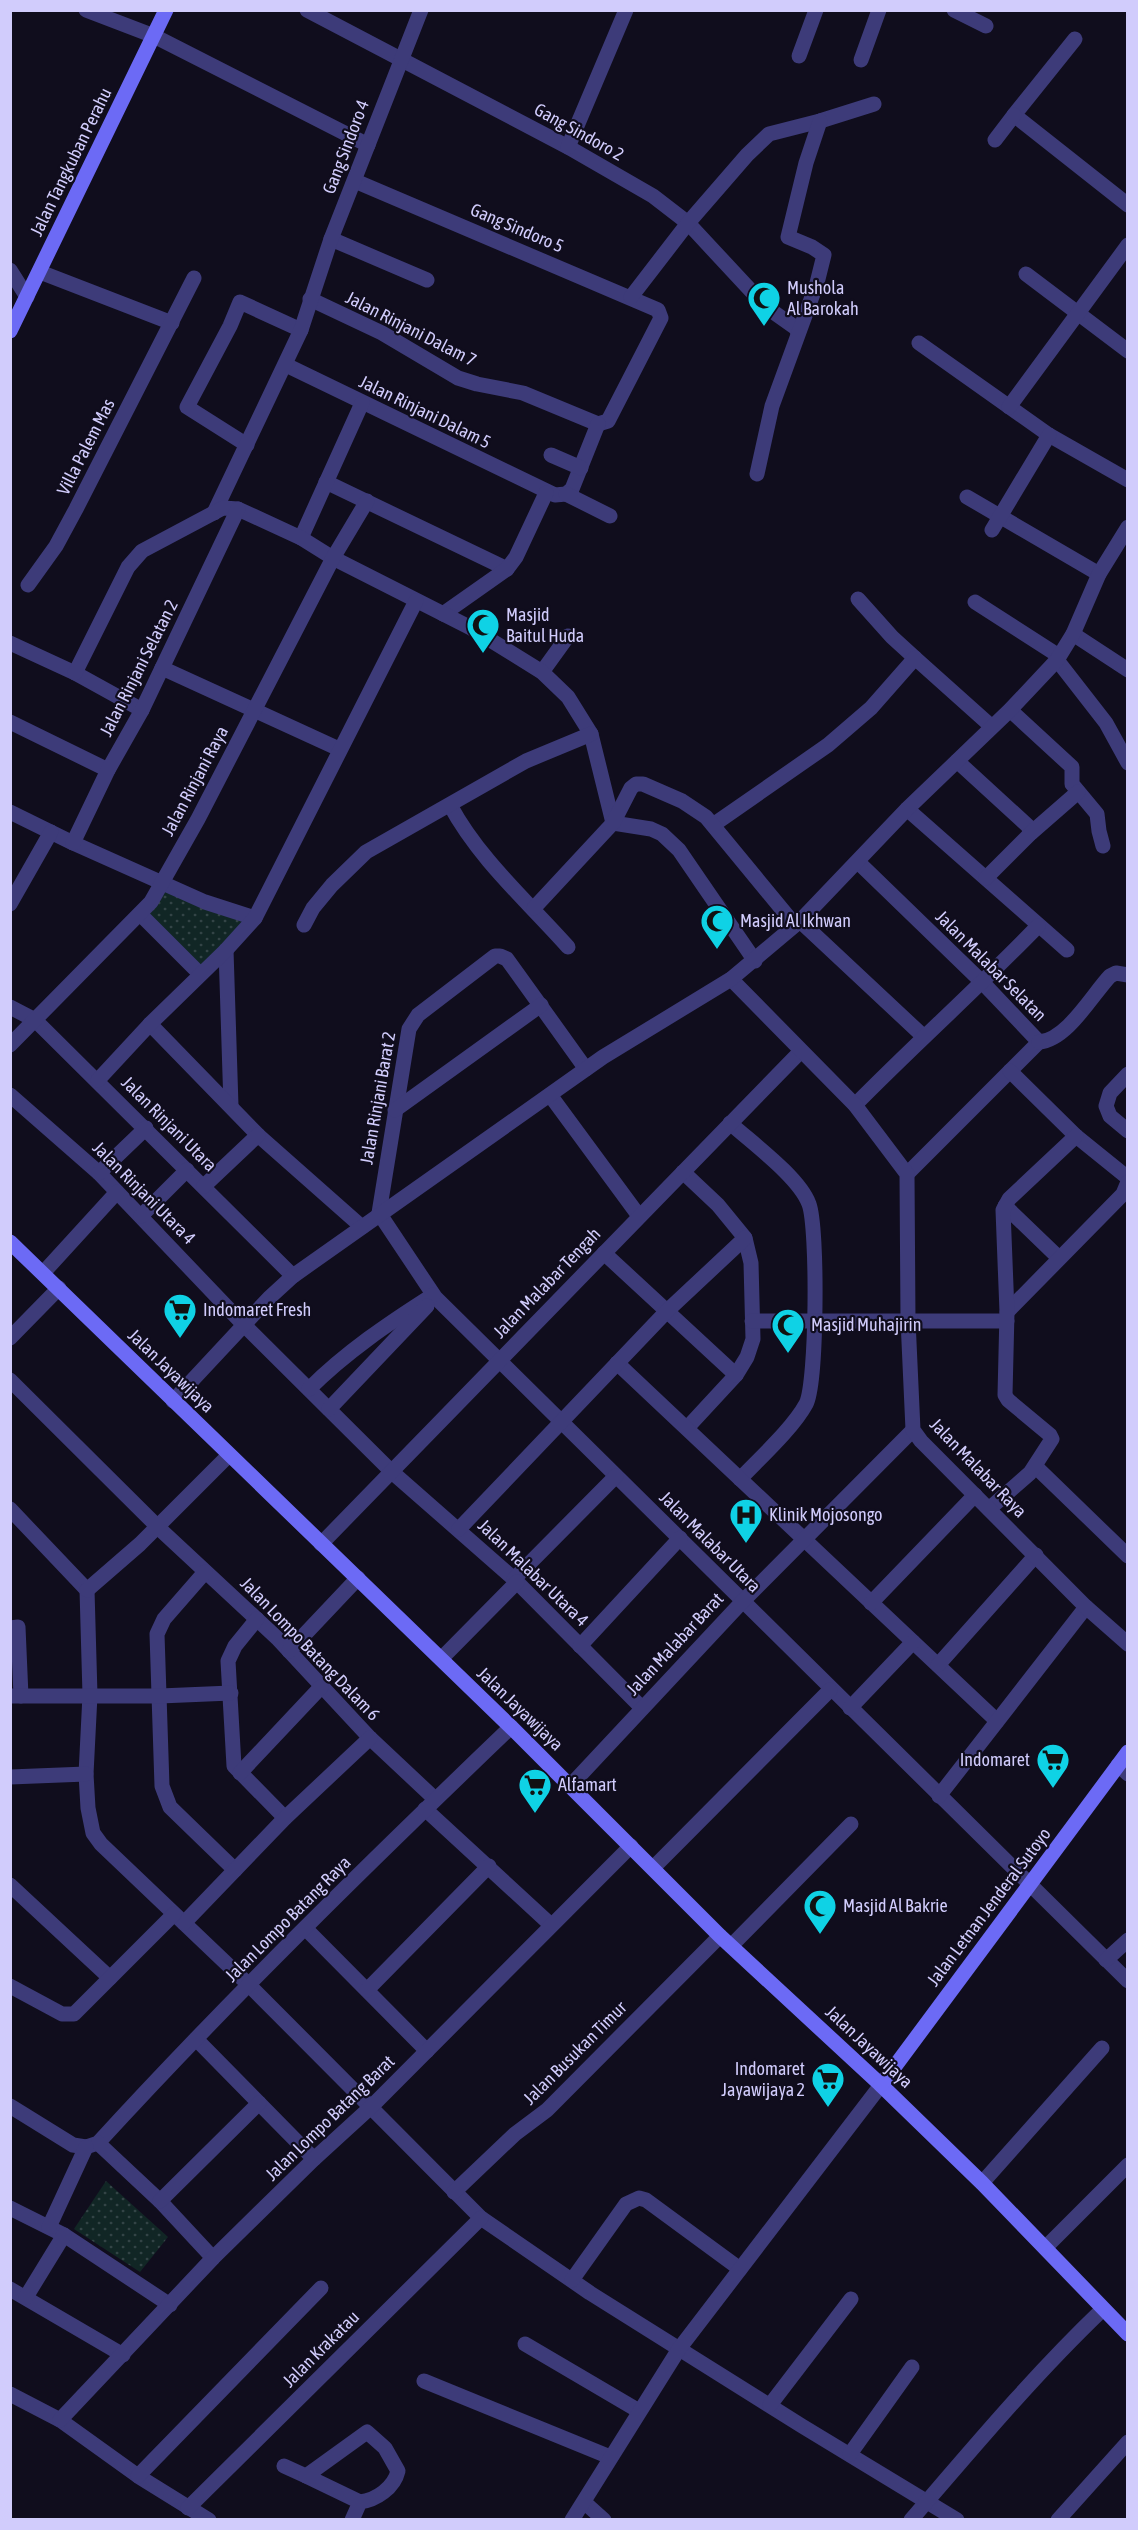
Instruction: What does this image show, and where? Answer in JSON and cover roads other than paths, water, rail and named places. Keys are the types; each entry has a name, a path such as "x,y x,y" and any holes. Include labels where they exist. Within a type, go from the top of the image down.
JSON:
{"main road":[{"name":"Jalan Tangkuban Perahu","path":"10,331 166,10"},
{"name":"Jalan Jayawijaya","path":"10,1242 441,1659 725,1941 881,2085 982,2183 1046,2247 1102,2310 1128,2334"},
{"name":"Jalan Letnan Jenderal Sutoyo","path":"881,2085 1030,1884 1123,1770 1128,1752"}],"street":[{"path":"86,10 154,36 368,145"},
{"name":"Gang Sindoro 2","path":"307,10 568,147 653,196 688,223 766,307 796,328 798,333"},
{"name":"Gang Sindoro 4","path":"214,513 301,330 331,239 421,10"},
{"path":"568,147 626,10"},
{"path":"799,56 816,10"},
{"path":"861,60 879,10"},
{"path":"954,10 986,26"},
{"path":"995,140 1076,39"},
{"path":"631,297 688,223 747,155 769,134 874,104"},
{"path":"1014,115 1128,205"},
{"path":"757,474 772,406 817,283 824,255 788,237 806,163 820,121"},
{"name":"Gang Sindoro 5","path":"355,181 658,310 661,318 610,418 598,424"},
{"path":"331,239 427,280"},
{"path":"1009,407 1128,245"},
{"path":"10,270 27,297"},
{"path":"40,272 172,323"},
{"path":"1026,274 1128,351"},
{"name":"Villa Palem Mas","path":"28,585 56,546 194,279"},
{"name":"Jalan Rinjani Dalam 7","path":"310,299 382,333 458,378 523,393 598,424"},
{"path":"247,445 187,407 230,326 240,302 301,330"},
{"path":"919,343 1049,435 1128,480"},
{"name":"Jalan Rinjani Dalam 5","path":"286,365 546,493"},
{"path":"301,538 362,403"},
{"path":"567,494 572,489 598,424"},
{"path":"992,530 1049,435"},
{"path":"551,455 581,468"},
{"path":"326,482 507,569"},
{"path":"443,614 507,569 516,557 546,493 567,494 610,516"},
{"path":"967,497 1099,574"},
{"name":"Jalan Rinjani Raya","path":"10,1045 140,914 163,882 333,558 367,501"},
{"path":"75,673 134,558 142,551 214,513 230,507 238,509 301,538 333,558 416,602 471,628 542,672 568,696 591,734 613,823"},
{"name":"Jalan Rinjani Selatan 2","path":"73,843 108,770 142,710 238,509"},
{"path":"173,1401 293,1276 603,1057 732,979 797,923 907,809 1010,710 1058,658 1073,634 1099,574 1128,527"},
{"path":"858,599 892,637 991,726"},
{"path":"98,1080 150,1023 226,950 255,918 339,749 416,602"},
{"path":"975,602 1058,658 1106,723 1128,763"},
{"path":"1073,634 1128,670"},
{"path":"542,672 568,636"},
{"path":"10,643 75,673 142,710"},
{"path":"713,825 828,745 871,708 915,657"},
{"path":"162,668 339,749"},
{"path":"1010,710 1072,767 1071,784 1097,814 1103,846"},
{"path":"10,722 108,770"},
{"path":"304,925 313,908 332,885 366,852 408,826 450,805 526,761 591,734"},
{"path":"957,760 1028,826 1031,833"},
{"path":"534,908 613,823 631,788 636,784 643,784 682,801 706,817 797,923 923,1036"},
{"path":"986,878 1031,833 1078,792"},
{"path":"450,805 465,832 568,947"},
{"path":"907,809 1067,950"},
{"path":"10,812 205,902 255,918"},
{"path":"613,823 651,829 662,834 679,850 755,961"},
{"path":"10,904 51,832"},
{"name":"Jalan Malabar Selatan","path":"858,862 983,983 1039,1042 907,1174"},
{"path":"140,914 200,974"},
{"path":"855,1105 923,1036 983,983 1038,926"},
{"path":"226,950 231,1106"},
{"name":"Jalan Rinjani Barat 2","path":"379,1214 407,1035 415,1018 495,956 507,959 541,1005"},
{"path":"1039,1042 1048,1042 1080,1015 1110,976 1116,973 1128,975"},
{"path":"732,979 855,1105 907,1174"},
{"path":"395,1110 541,1005 586,1069"},
{"name":"Jalan Rinjani Utara","path":"10,1007 35,1020 293,1276"},
{"path":"150,1023 258,1135 362,1227"},
{"name":"Jalan Malabar Tengah","path":"321,1544 801,1051"},
{"path":"1010,1071 1076,1136 1128,1178"},
{"path":"1128,1074 1110,1093 1106,1106 1110,1116 1128,1131"},
{"name":"Jalan Rinjani Utara 4","path":"10,1095 99,1173 244,1325 309,1389"},
{"path":"550,1095 639,1216"},
{"path":"730,1123 798,1185 809,1204 814,1224 814,1320 810,1390 806,1404 740,1479"},
{"path":"99,1173 146,1128"},
{"path":"204,1186 258,1135"},
{"path":"989,1509 1035,1466 1050,1444 1051,1437 1005,1395 1007,1317 1002,1215 1009,1199 1076,1136"},
{"path":"141,1216 187,1170"},
{"path":"683,1172 718,1205 745,1238 751,1263 753,1339 747,1357 736,1376 687,1428"},
{"name":"Jalan Malabar Raya","path":"907,1174 908,1320 913,1430 921,1441 1086,1606 1128,1644"},
{"path":"752,1321 1007,1317 1059,1258 1123,1194 1128,1182"},
{"path":"43,1273 117,1192"},
{"path":"1005,1206 1059,1258"},
{"name":"Jalan Malabar Utara","path":"379,1214 434,1296 1128,1981"},
{"path":"459,1529 667,1311 745,1238"},
{"path":"604,1253 736,1376"},
{"path":"10,1338 59,1288"},
{"path":"309,1389 332,1366 434,1296"},
{"path":"329,1409 434,1296"},
{"path":"617,1363 997,1721"},
{"name":"Jalan Lompo Batang Dalam 6","path":"10,1380 157,1526 257,1618 489,1866 551,1925"},
{"name":"Jalan Malabar Utara 4","path":"309,1389 392,1472 516,1581 642,1708"},
{"name":"Jalan Malabar Barat","path":"570,1786 742,1602 913,1430"},
{"path":"87,1590 118,1564 229,1455"},
{"path":"1035,1466 1128,1556"},
{"path":"441,1659 616,1476"},
{"path":"871,1603 975,1495"},
{"path":"10,1509 87,1590 90,1695 86,1774 89,1822 101,1844 372,2106 481,2218 679,2349 802,2427 957,2520"},
{"path":"580,1646 680,1538"},
{"path":"938,1665 1036,1555"},
{"path":"205,1572 160,1624 157,1634 162,1786 164,1797 170,1806 235,1870"},
{"path":"289,1651 358,1578"},
{"path":"939,1796 1086,1606"},
{"path":"257,1618 229,1656 234,1766 285,1818"},
{"path":"14,1628 16,1696 160,1696 231,1693"},
{"path":"850,1708 913,1642"},
{"path":"240,1773 321,1687"},
{"path":"652,1868 831,1690"},
{"name":"Jalan Lompo Batang Raya","path":"49,2227 92,2145 430,1804 511,1728"},
{"path":"10,1986 68,2015 80,2009 110,1978 235,1870 285,1818 370,1738"},
{"path":"10,1778 86,1774"},
{"name":"Jalan Busukan Timur","path":"454,2192 514,2133 547,2110 851,1824"},
{"name":"Jalan Lompo Batang Barat","path":"60,2420 213,2258 372,2106 631,1846"},
{"path":"367,1990 489,1866"},
{"path":"10,1885 110,1978"},
{"path":"306,1929 427,2051"},
{"path":"1107,1960 1128,1940"},
{"path":"196,2039 314,2159"},
{"path":"982,2183 1102,2048"},
{"path":"572,2520 679,2349 881,2085"},
{"path":"160,2201 259,2103"},
{"path":"10,2106 73,2145 92,2145 160,2201 213,2258"},
{"path":"1046,2247 1128,2165"},
{"path":"572,2280 626,2204 639,2198 646,2200 740,2269"},
{"path":"10,2208 64,2235 170,2305"},
{"name":"Jalan Krakatau","path":"188,2508 481,2218"},
{"path":"26,2297 64,2235"},
{"path":"138,2476 321,2288"},
{"path":"10,2289 123,2355"},
{"path":"770,2405 851,2299"},
{"path":"911,2520 968,2452 1071,2340 1102,2310"},
{"path":"525,2344 639,2411"},
{"path":"850,2454 912,2367"},
{"path":"424,2381 610,2457"},
{"path":"10,2394 60,2420 138,2476 209,2520"},
{"path":"284,2466 360,2502 370,2501 383,2492 397,2477 398,2471 385,2448 367,2432 306,2476"},
{"path":"1058,2520 1128,2442"},
{"path":"352,2520 360,2502"},
{"path":"584,2502 604,2520"}],"place":[{"name":"Mushola Al Barokah","path":"764,327"},
{"name":"Masjid Baitul Huda","path":"483,654"},
{"name":"Masjid Al Ikhwan","path":"717,950"},
{"name":"Indomaret Fresh","path":"180,1339"},
{"name":"Masjid Muhajirin","path":"788,1354"},
{"name":"Klinik Mojosongo","path":"746,1544"},
{"name":"Indomaret","path":"1053,1789"},
{"name":"Alfamart","path":"535,1814"},
{"name":"Masjid Al Bakrie","path":"820,1935"},
{"name":"Indomaret Jayawijaya 2","path":"828,2108"}]}
